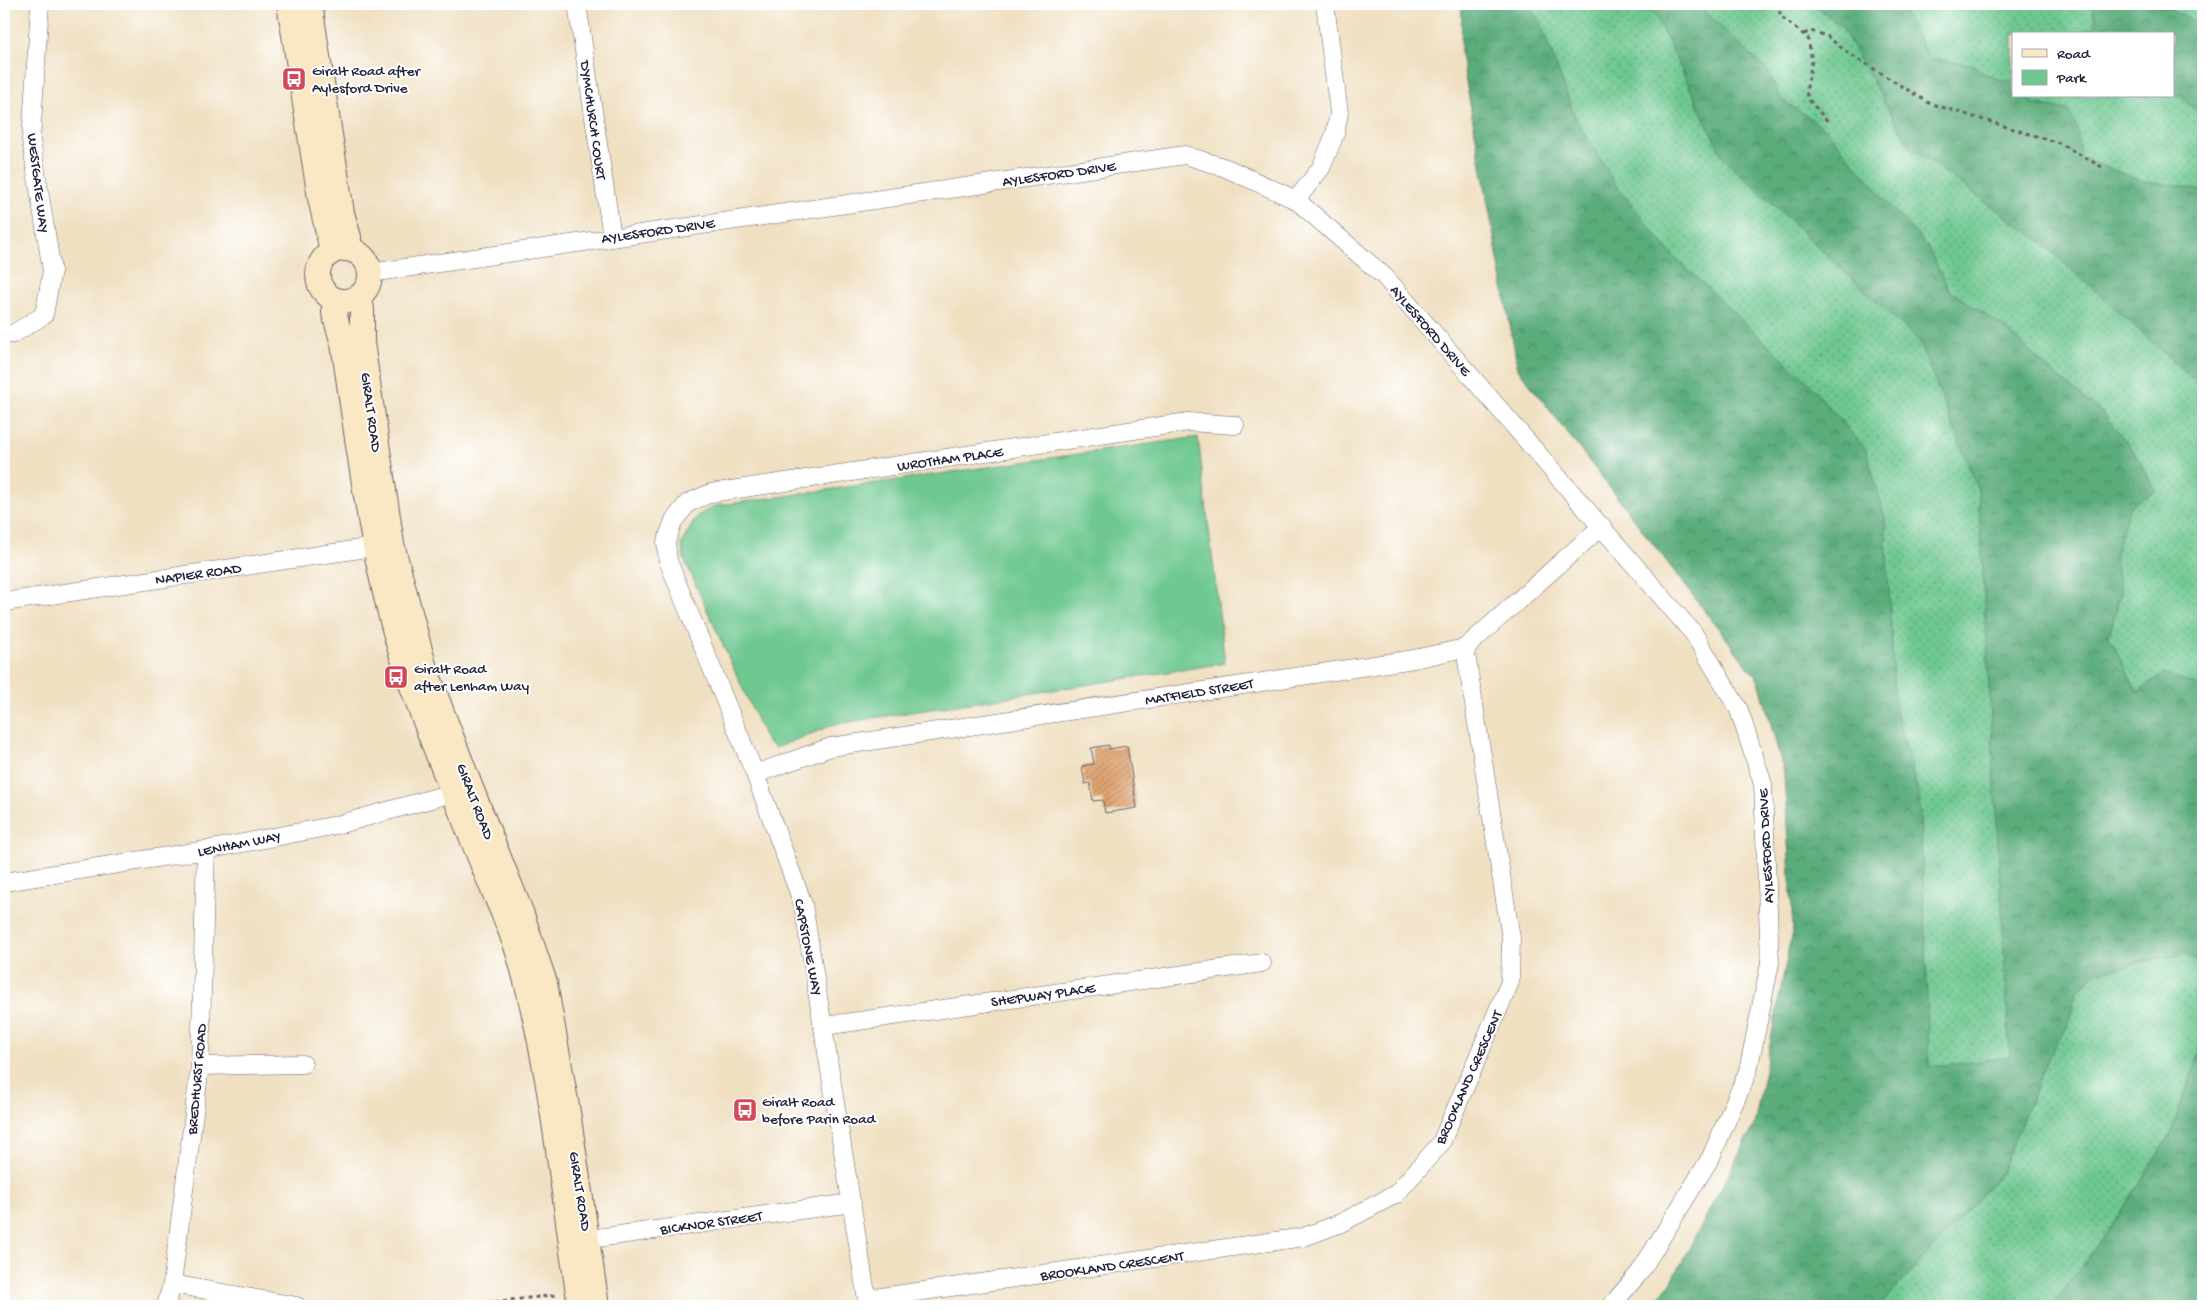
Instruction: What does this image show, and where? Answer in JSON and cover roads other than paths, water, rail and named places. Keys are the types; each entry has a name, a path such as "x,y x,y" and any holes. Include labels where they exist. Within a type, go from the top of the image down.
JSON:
{"street":[{"name":"WESTGATE WAY","path":"4,335 13,334 44,315 52,270 31,140 40,4"},
{"path":"289,4 320,198 340,250"},
{"path":"310,4 342,213 349,237 340,250 324,257 319,264 318,278 323,291 334,299 350,300 360,296 369,283 370,273 363,257 340,250"},
{"name":"DYMCHURCH COURT","path":"577,4 612,237"},
{"path":"1296,200 1321,168 1335,134 1339,112 1325,4"},
{"name":"AYLESFORD DRIVE","path":"370,273 1185,155 1226,168 1296,200 1385,277 1694,634 1739,710 1763,784 1770,963 1748,1071 1711,1157 1640,1272 1611,1306"},
{"name":"GIRALT ROAD","path":"360,296 363,352 383,545"},
{"name":"GIRALT ROAD","path":"334,299 334,313 343,344 407,672 462,790 518,953 530,995 579,1241 597,1306"},
{"name":"WROTHAM PLACE","path":"674,520 688,503 711,494 1188,422 1236,425"},
{"name":"CAPSTONE WAY","path":"674,520 666,542 668,561 755,774 803,904 868,1303"},
{"name":"MATFIELD STREET","path":"755,774 831,747 1414,659 1465,648 1602,526"},
{"name":"NAPIER ROAD","path":"4,602 383,545"},
{"name":"BROOKLAND CRESCENT","path":"868,1303 1304,1237 1341,1223 1396,1194 1441,1142 1510,982 1511,938 1465,648"},
{"name":"LENHAM WAY","path":"4,882 206,850 337,824 462,790"},
{"name":"BREDHURST ROAD","path":"166,1306 172,1284 200,1066 206,850"},
{"name":"SHEPWAY PLACE","path":"824,1026 1262,963"},
{"path":"200,1066 303,1064"},
{"name":"BICKNOR STREET","path":"579,1241 852,1203"},
{"name":"GIRALT ROAD","path":"579,1241 579,1300"},
{"path":"172,1284 297,1306"}],"place":[{"name":"Giralt Road after Aylesford Drive","path":"294,79"},
{"name":"Giralt Road after Lenham Way","path":"396,677"},
{"name":"Giralt Road before Parin Road","path":"745,1110"}]}
